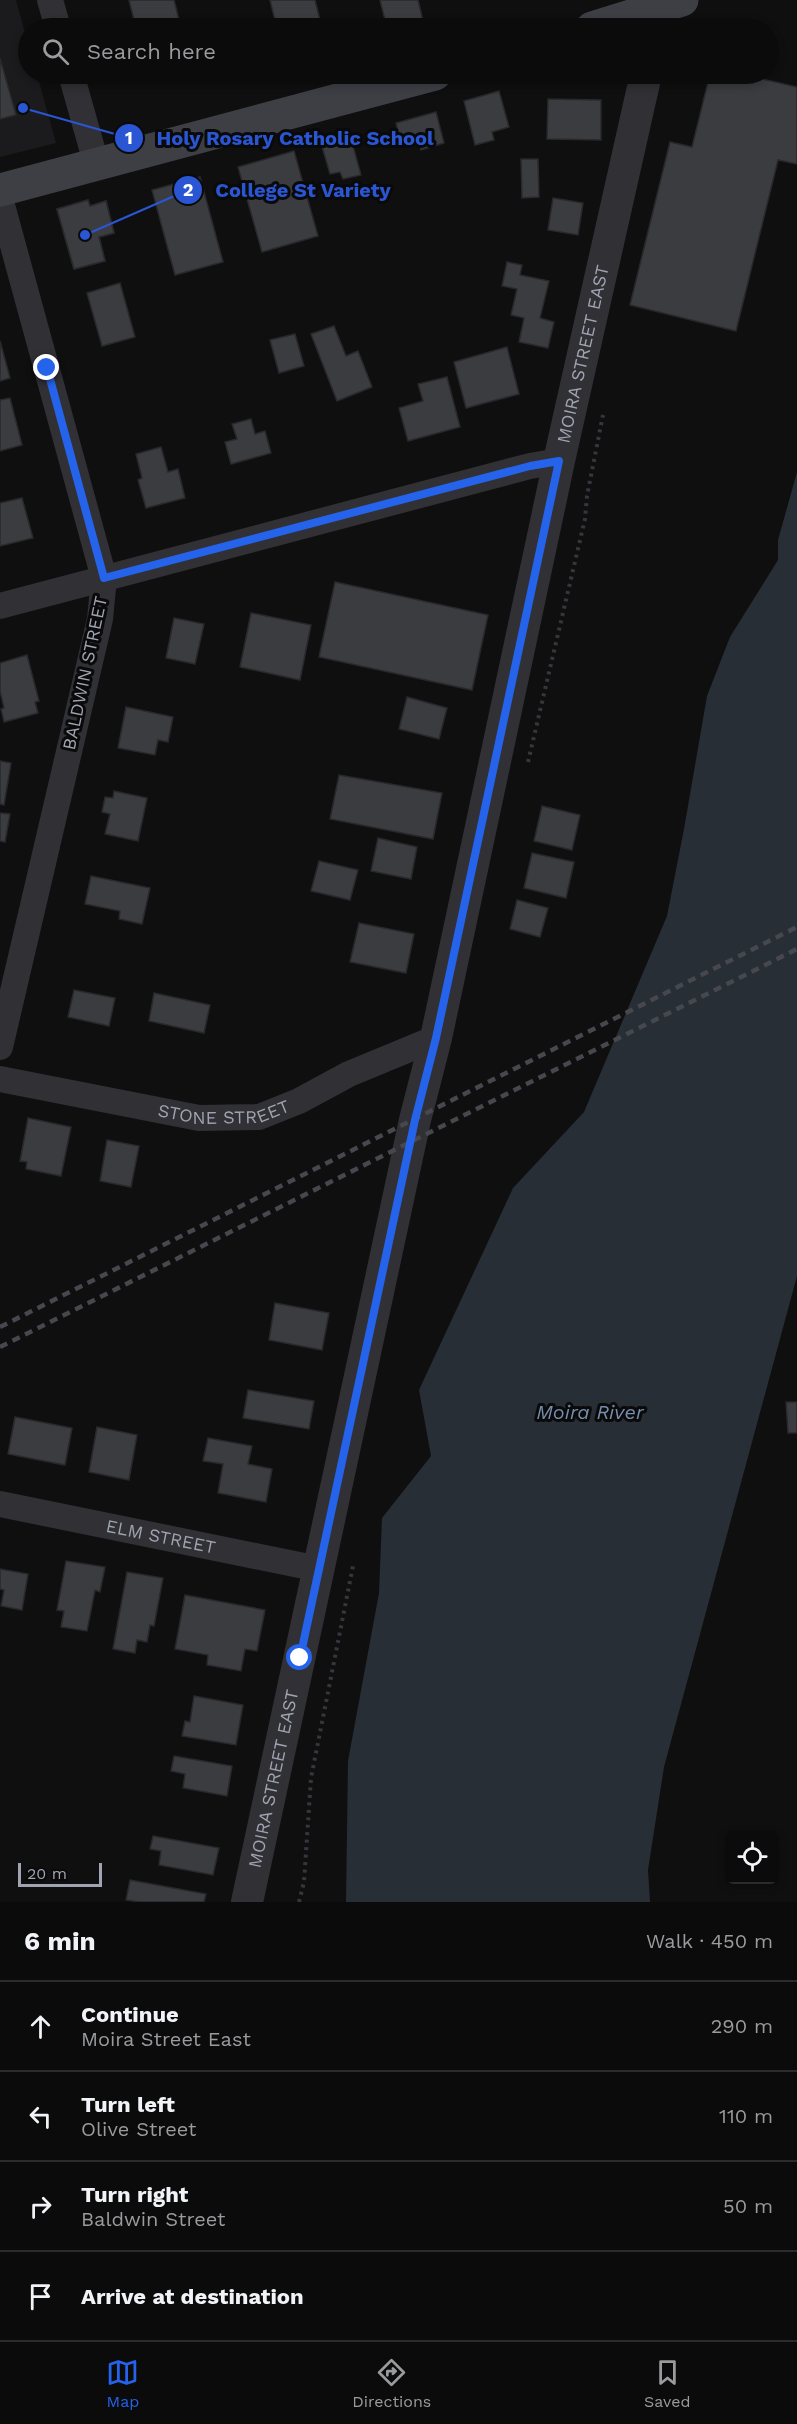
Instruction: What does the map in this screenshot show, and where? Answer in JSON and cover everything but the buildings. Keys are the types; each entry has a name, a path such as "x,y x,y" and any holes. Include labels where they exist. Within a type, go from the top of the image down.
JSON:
{"main road":[{"path":"630,18 665,9"},
{"path":"0,190 398,84"}],"street":[{"path":"50,0 55,18"},
{"path":"73,84 97,166"},
{"name":"MOIRA STREET EAST","path":"247,1902 415,1120 436,1038 559,461 644,84"},
{"name":"BALDWIN STREET","path":"0,198 104,578 100,619 0,1047"},
{"path":"0,606 530,466 559,461"},
{"name":"STONE STREET","path":"0,1079 199,1118 259,1117 299,1101 349,1074 436,1038"},
{"name":"ELM STREET","path":"0,1504 319,1569"}],"shaded area":[{"path":"0,0 16,0 21,18 18,18 18,84 40,84 56,143 0,157"}],"water":[{"name":"Moira River","path":"797,472 797,1276 664,1767 648,1870 650,1902 346,1902 348,1761 379,1593 382,1518 431,1456 419,1390 513,1188 584,1112 667,916 707,696 730,637 778,560 778,540"}],"railway":[{"path":"0,1327 797,927"},
{"path":"0,1347 797,949"}],"place":[{"name":"Holy Rosary Catholic School","path":"23,108"},
{"name":"College St Variety","path":"85,235"}],"route":[{"path":"47,368 104,578 530,466 559,461 436,1038 415,1120 300,1658"}]}
